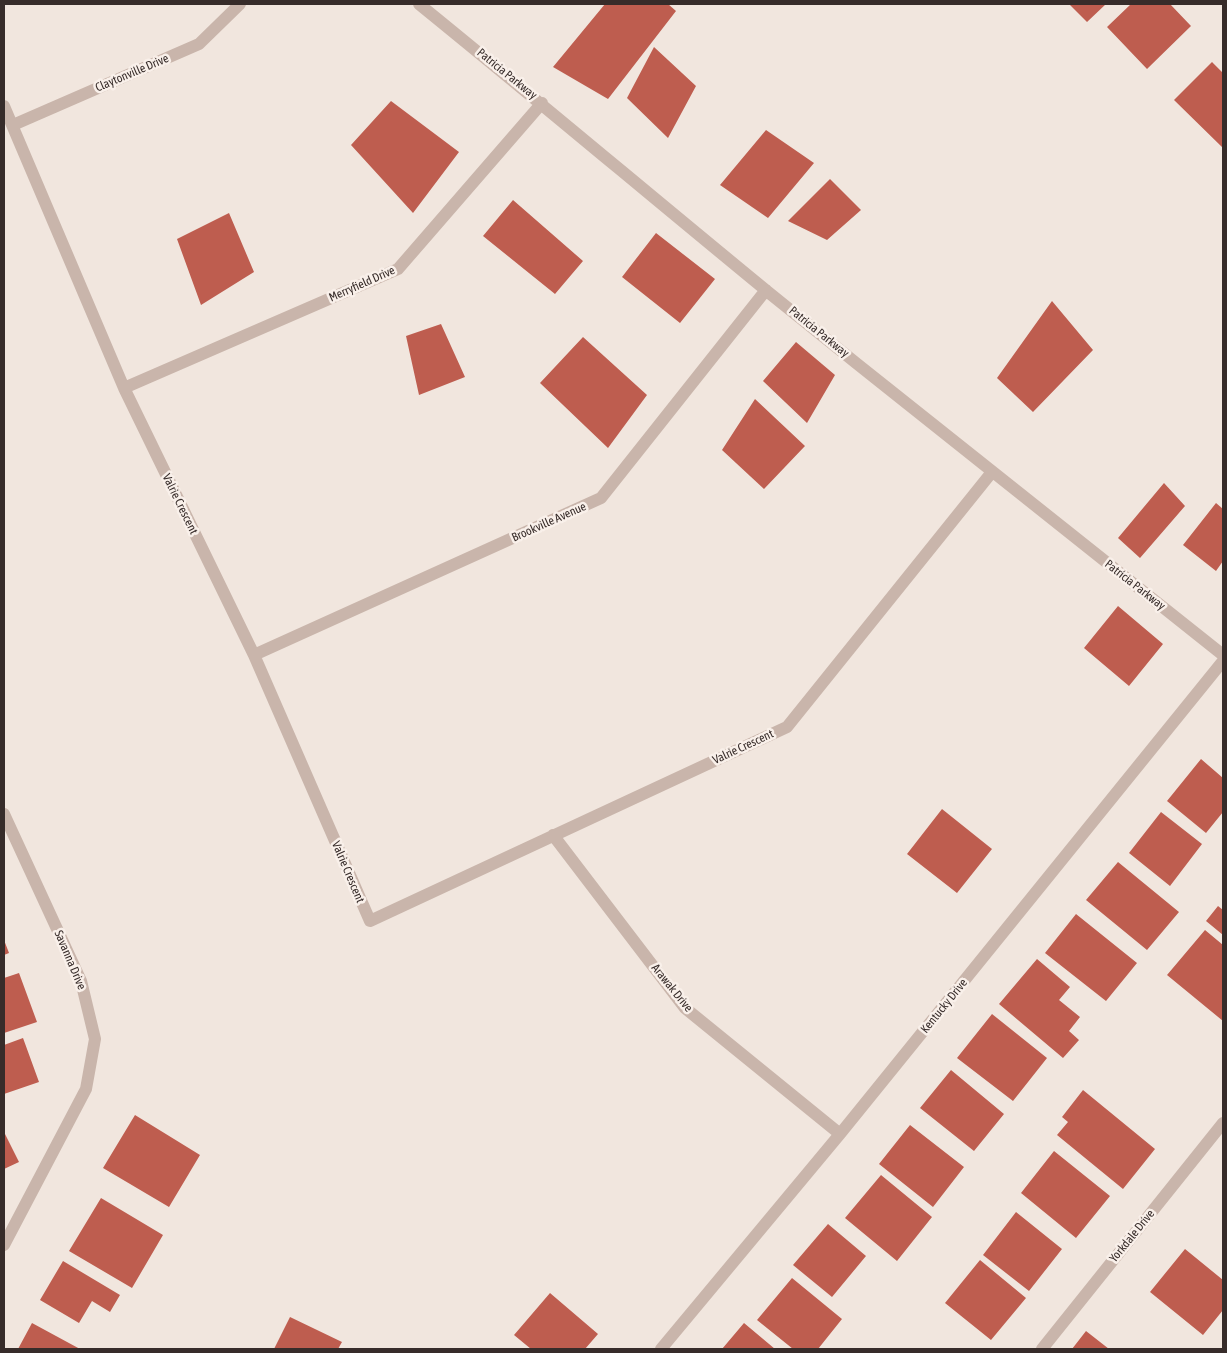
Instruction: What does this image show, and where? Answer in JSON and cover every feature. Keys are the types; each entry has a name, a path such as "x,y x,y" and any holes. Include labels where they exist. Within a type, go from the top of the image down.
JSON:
{"street":[{"name":"Claytonville Drive","path":"13,125 199,44 240,4"},
{"name":"Patricia Parkway","path":"419,4 542,103 766,290 1223,655"},
{"name":"Merryfield Drive","path":"124,388 398,269 542,103"},
{"name":"Valrie Crescent","path":"4,106 124,388 254,655 370,921 787,727 992,472"},
{"name":"Brookville Avenue","path":"254,655 601,498 766,290"},
{"name":"Kentucky Drive","path":"661,1349 840,1134 1223,661"},
{"name":"Savanna Drive","path":"4,814 81,981 95,1040 86,1090 4,1245"},
{"name":"Arawak Drive","path":"553,835 685,1008 840,1134"},
{"name":"Yorkdale Drive","path":"1042,1349 1223,1123"}],"building":[{"path":"605,4 668,4 676,11 608,99 553,67"},
{"path":"1069,4 1106,4 1087,22"},
{"path":"1131,4 1170,4 1191,26 1147,69 1107,27"},
{"path":"654,47 696,86 668,138 627,98"},
{"path":"1212,62 1223,73 1223,148 1174,100"},
{"path":"391,101 459,152 413,213 351,145"},
{"path":"766,130 814,163 768,218 720,185"},
{"path":"830,179 861,210 827,240 788,221"},
{"path":"513,200 583,261 555,294 483,236"},
{"path":"229,213 254,272 201,305 177,239"},
{"path":"656,233 715,279 680,323 622,277"},
{"path":"1052,301 1093,350 1033,412 997,378"},
{"path":"441,324 465,377 419,395 406,336"},
{"path":"583,337 647,395 608,448 540,383"},
{"path":"796,342 835,375 807,423 763,381"},
{"path":"755,399 805,446 764,489 722,450"},
{"path":"1164,483 1185,506 1140,558 1118,538"},
{"path":"1216,503 1223,509 1223,561 1216,571 1183,545"},
{"path":"1118,606 1163,644 1129,686 1084,648"},
{"path":"1201,759 1223,778 1223,812 1206,833 1167,801"},
{"path":"942,809 992,849 957,893 907,854"},
{"path":"1161,812 1202,844 1170,886 1129,853"},
{"path":"1118,862 1179,912 1147,950 1086,900"},
{"path":"1218,906 1223,910 1223,935 1206,921"},
{"path":"1076,914 1137,963 1106,1001 1045,953"},
{"path":"1205,930 1223,945 1223,1021 1167,975"},
{"path":"4,940 9,953 4,955"},
{"path":"1037,959 1070,987 1059,1000 1080,1017 1069,1031 1079,1040 1063,1058 999,1004"},
{"path":"19,973 37,1022 4,1033 4,978"},
{"path":"992,1014 1047,1058 1013,1101 957,1058"},
{"path":"23,1038 39,1082 4,1094 4,1045"},
{"path":"951,1070 1004,1114 974,1151 920,1108"},
{"path":"1083,1090 1155,1149 1123,1189 1057,1135 1068,1122 1062,1117"},
{"path":"135,1115 200,1155 169,1207 103,1168"},
{"path":"910,1125 964,1167 933,1207 879,1164"},
{"path":"4,1132 19,1162 4,1169"},
{"path":"1054,1151 1110,1196 1076,1238 1021,1193"},
{"path":"881,1175 932,1217 897,1261 845,1218"},
{"path":"101,1198 163,1235 132,1288 69,1251"},
{"path":"1016,1212 1062,1249 1029,1291 983,1255"},
{"path":"828,1224 866,1256 832,1297 793,1265"},
{"path":"1185,1249 1223,1280 1223,1310 1203,1335 1150,1292"},
{"path":"980,1260 1026,1298 991,1340 945,1303"},
{"path":"63,1261 120,1295 110,1312 92,1301 79,1323 40,1300"},
{"path":"792,1278 842,1319 818,1349 793,1349 757,1320"},
{"path":"550,1293 598,1334 585,1349 531,1349 514,1335"},
{"path":"290,1317 342,1342 338,1349 274,1349"},
{"path":"32,1323 80,1349 18,1349"},
{"path":"744,1323 775,1349 722,1349"},
{"path":"1086,1331 1109,1349 1072,1349"}]}
